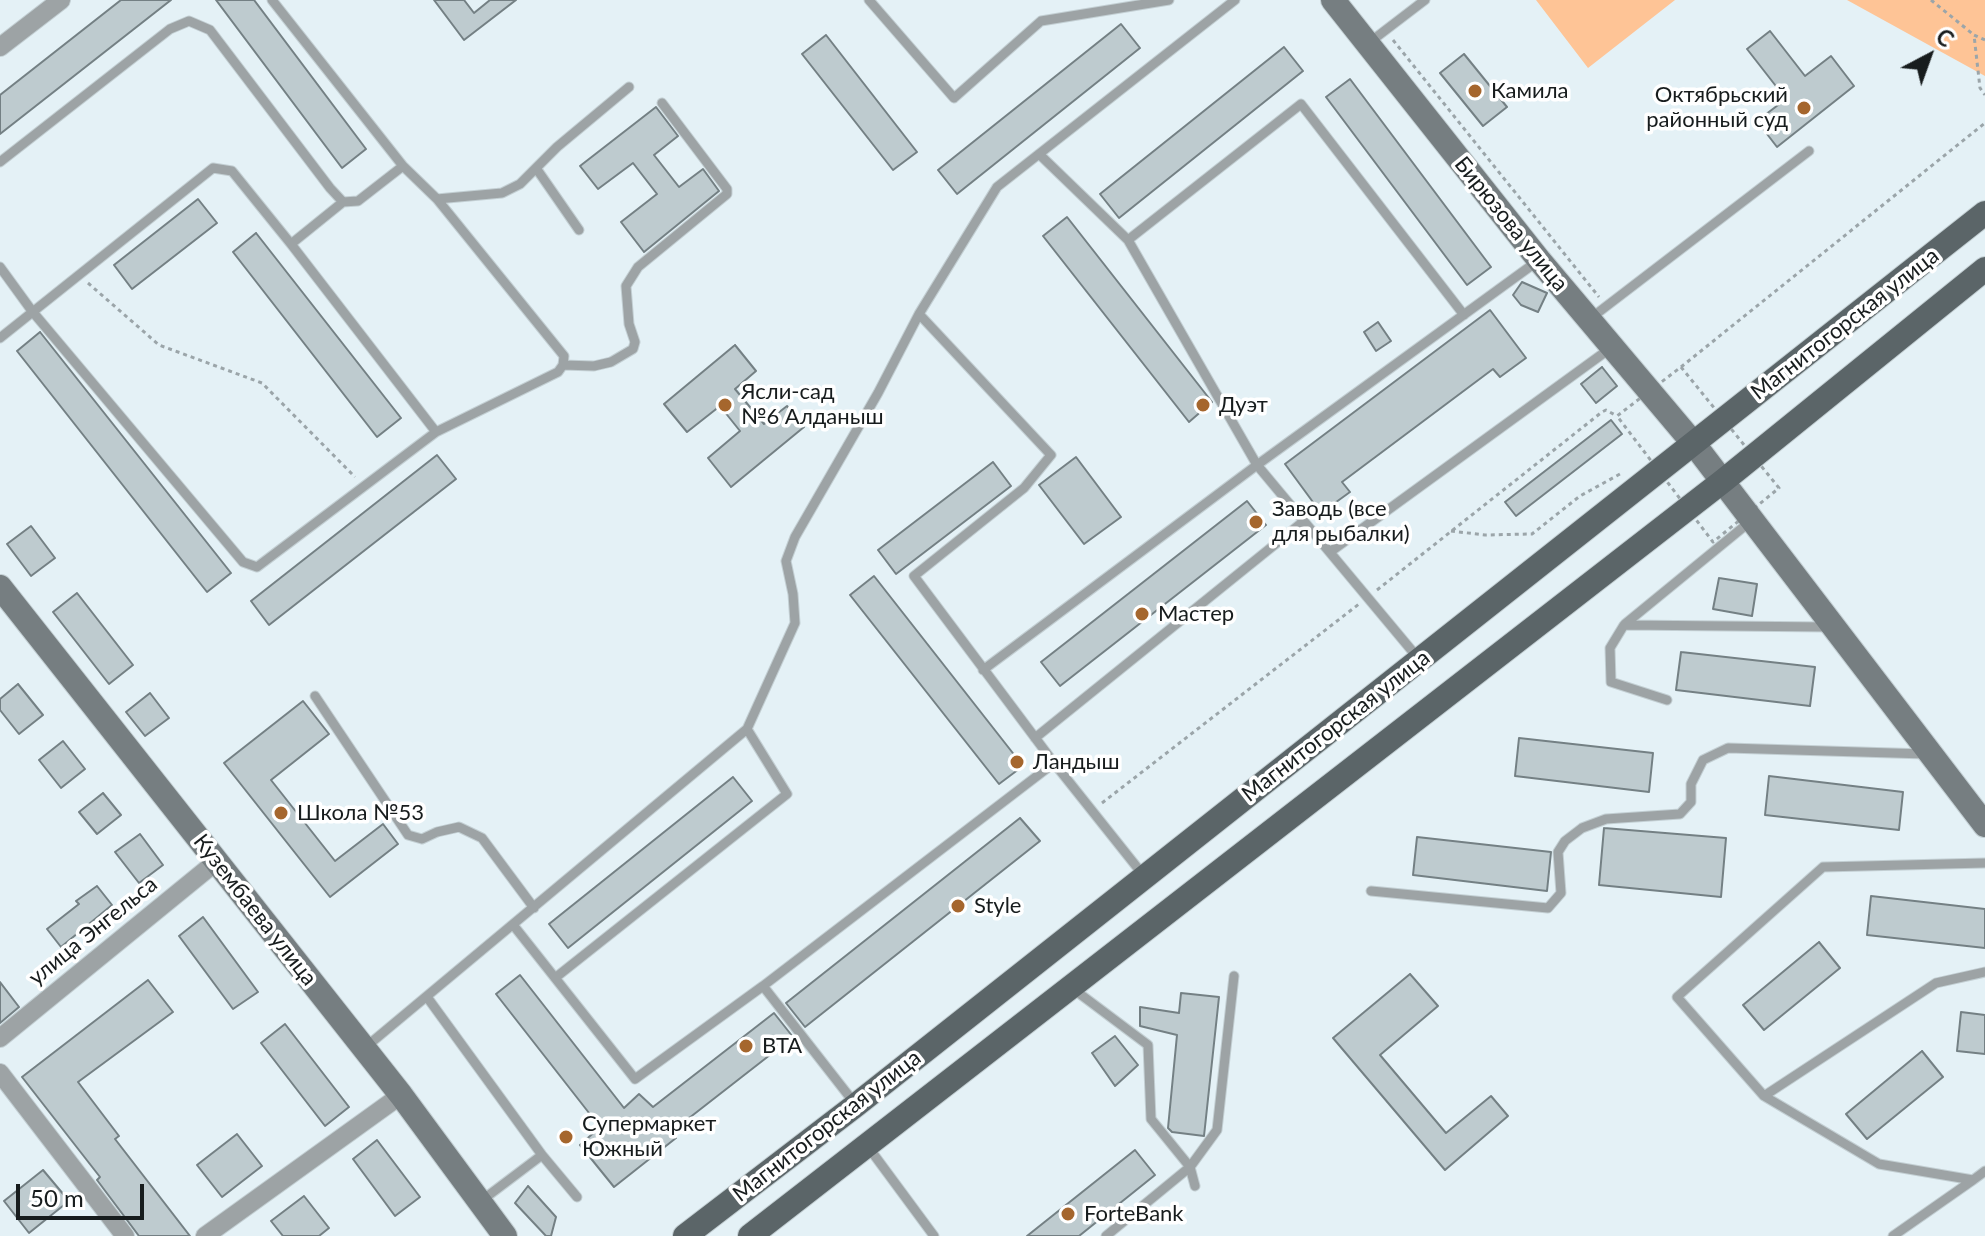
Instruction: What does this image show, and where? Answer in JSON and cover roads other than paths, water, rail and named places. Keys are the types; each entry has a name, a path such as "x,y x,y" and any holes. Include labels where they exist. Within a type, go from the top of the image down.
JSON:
{"main road":[{"name":"Магнитогорская улица","path":"685,1236 856,1105 1985,213"},
{"name":"Магнитогорская улица","path":"750,1236 1723,481 1985,269"}],"street":[{"path":"0,47 61,0"},
{"name":"Бирюзова улица","path":"1333,0 1376,37 1539,260 1597,313 1612,347 1723,481"},
{"path":"1723,481 1831,627 1985,825"},
{"name":"Кузембаева улица","path":"0,587 401,1095 505,1236"},
{"name":"улица Энгельса","path":"0,1038 217,861"},
{"path":"0,1073 125,1236"},
{"path":"205,1236 401,1095"}],"lane":[{"path":"0,267 32,311 243,562 257,567 436,432 558,372 564,356 437,199 403,166 272,0"},
{"path":"869,0 954,98 1041,21 1169,0"},
{"path":"364,1049 747,729 795,623 786,561 795,537 878,393 919,314 997,187 1235,0"},
{"path":"1376,37 1425,0"},
{"path":"0,162 170,29 189,21 210,30 343,202"},
{"path":"437,199 502,193 520,184 629,87"},
{"path":"563,365 594,366 611,362 633,349 635,342 629,324 626,286 638,267 727,194 727,189 662,103"},
{"path":"1128,240 1301,104 1464,315"},
{"path":"1597,313 1809,151"},
{"path":"1039,154 1128,240 1257,465 1419,660"},
{"path":"291,244 343,202 358,201 403,166"},
{"path":"0,338 213,168 232,171 436,432"},
{"path":"536,168 579,230"},
{"path":"983,670 1539,260"},
{"path":"919,314 1051,455 1024,488 914,576 1054,763 1145,877"},
{"path":"1330,552 1612,347"},
{"path":"1667,700 1611,682 1610,648 1624,625 1752,520"},
{"path":"1035,738 1304,521"},
{"path":"1624,625 1831,627"},
{"path":"315,696 408,835 422,839 459,827 482,838 534,908"},
{"path":"555,978 787,794 747,729"},
{"path":"1371,891 1548,908 1561,893 1558,852 1565,841 1582,828 1606,819 1680,814 1691,802 1691,784 1703,760 1728,748 1930,754"},
{"path":"514,926 635,1079 763,986 1054,763"},
{"path":"1973,1180 1879,1164 1764,1096 1677,997 1823,867 1985,863"},
{"path":"1764,1096 1936,983 1985,972"},
{"path":"1106,1236 1190,1167 1217,1130 1234,976"},
{"path":"763,986 856,1105"},
{"path":"1070,987 1148,1045 1151,1119 1190,1167 1195,1186"},
{"path":"427,997 542,1155 577,1197"},
{"path":"867,1145 934,1236"},
{"path":"478,1203 542,1155"},
{"path":"1893,1236 1985,1171"}],"place":[{"name":"Камила","path":"1475,91"},
{"name":"Октябрьский районный суд","path":"1804,108"},
{"name":"Ясли-сад №6 Алданыш","path":"725,405"},
{"name":"Дуэт","path":"1203,405"},
{"name":"Заводь (все для рыбалки)","path":"1256,522"},
{"name":"Мастер","path":"1142,614"},
{"name":"Ландыш","path":"1017,762"},
{"name":"Школа №53","path":"281,813"},
{"name":"Style","path":"958,906"},
{"name":"BTA","path":"746,1046"},
{"name":"Супермаркет Южный","path":"566,1137"},
{"name":"ForteBank","path":"1068,1214"}]}
